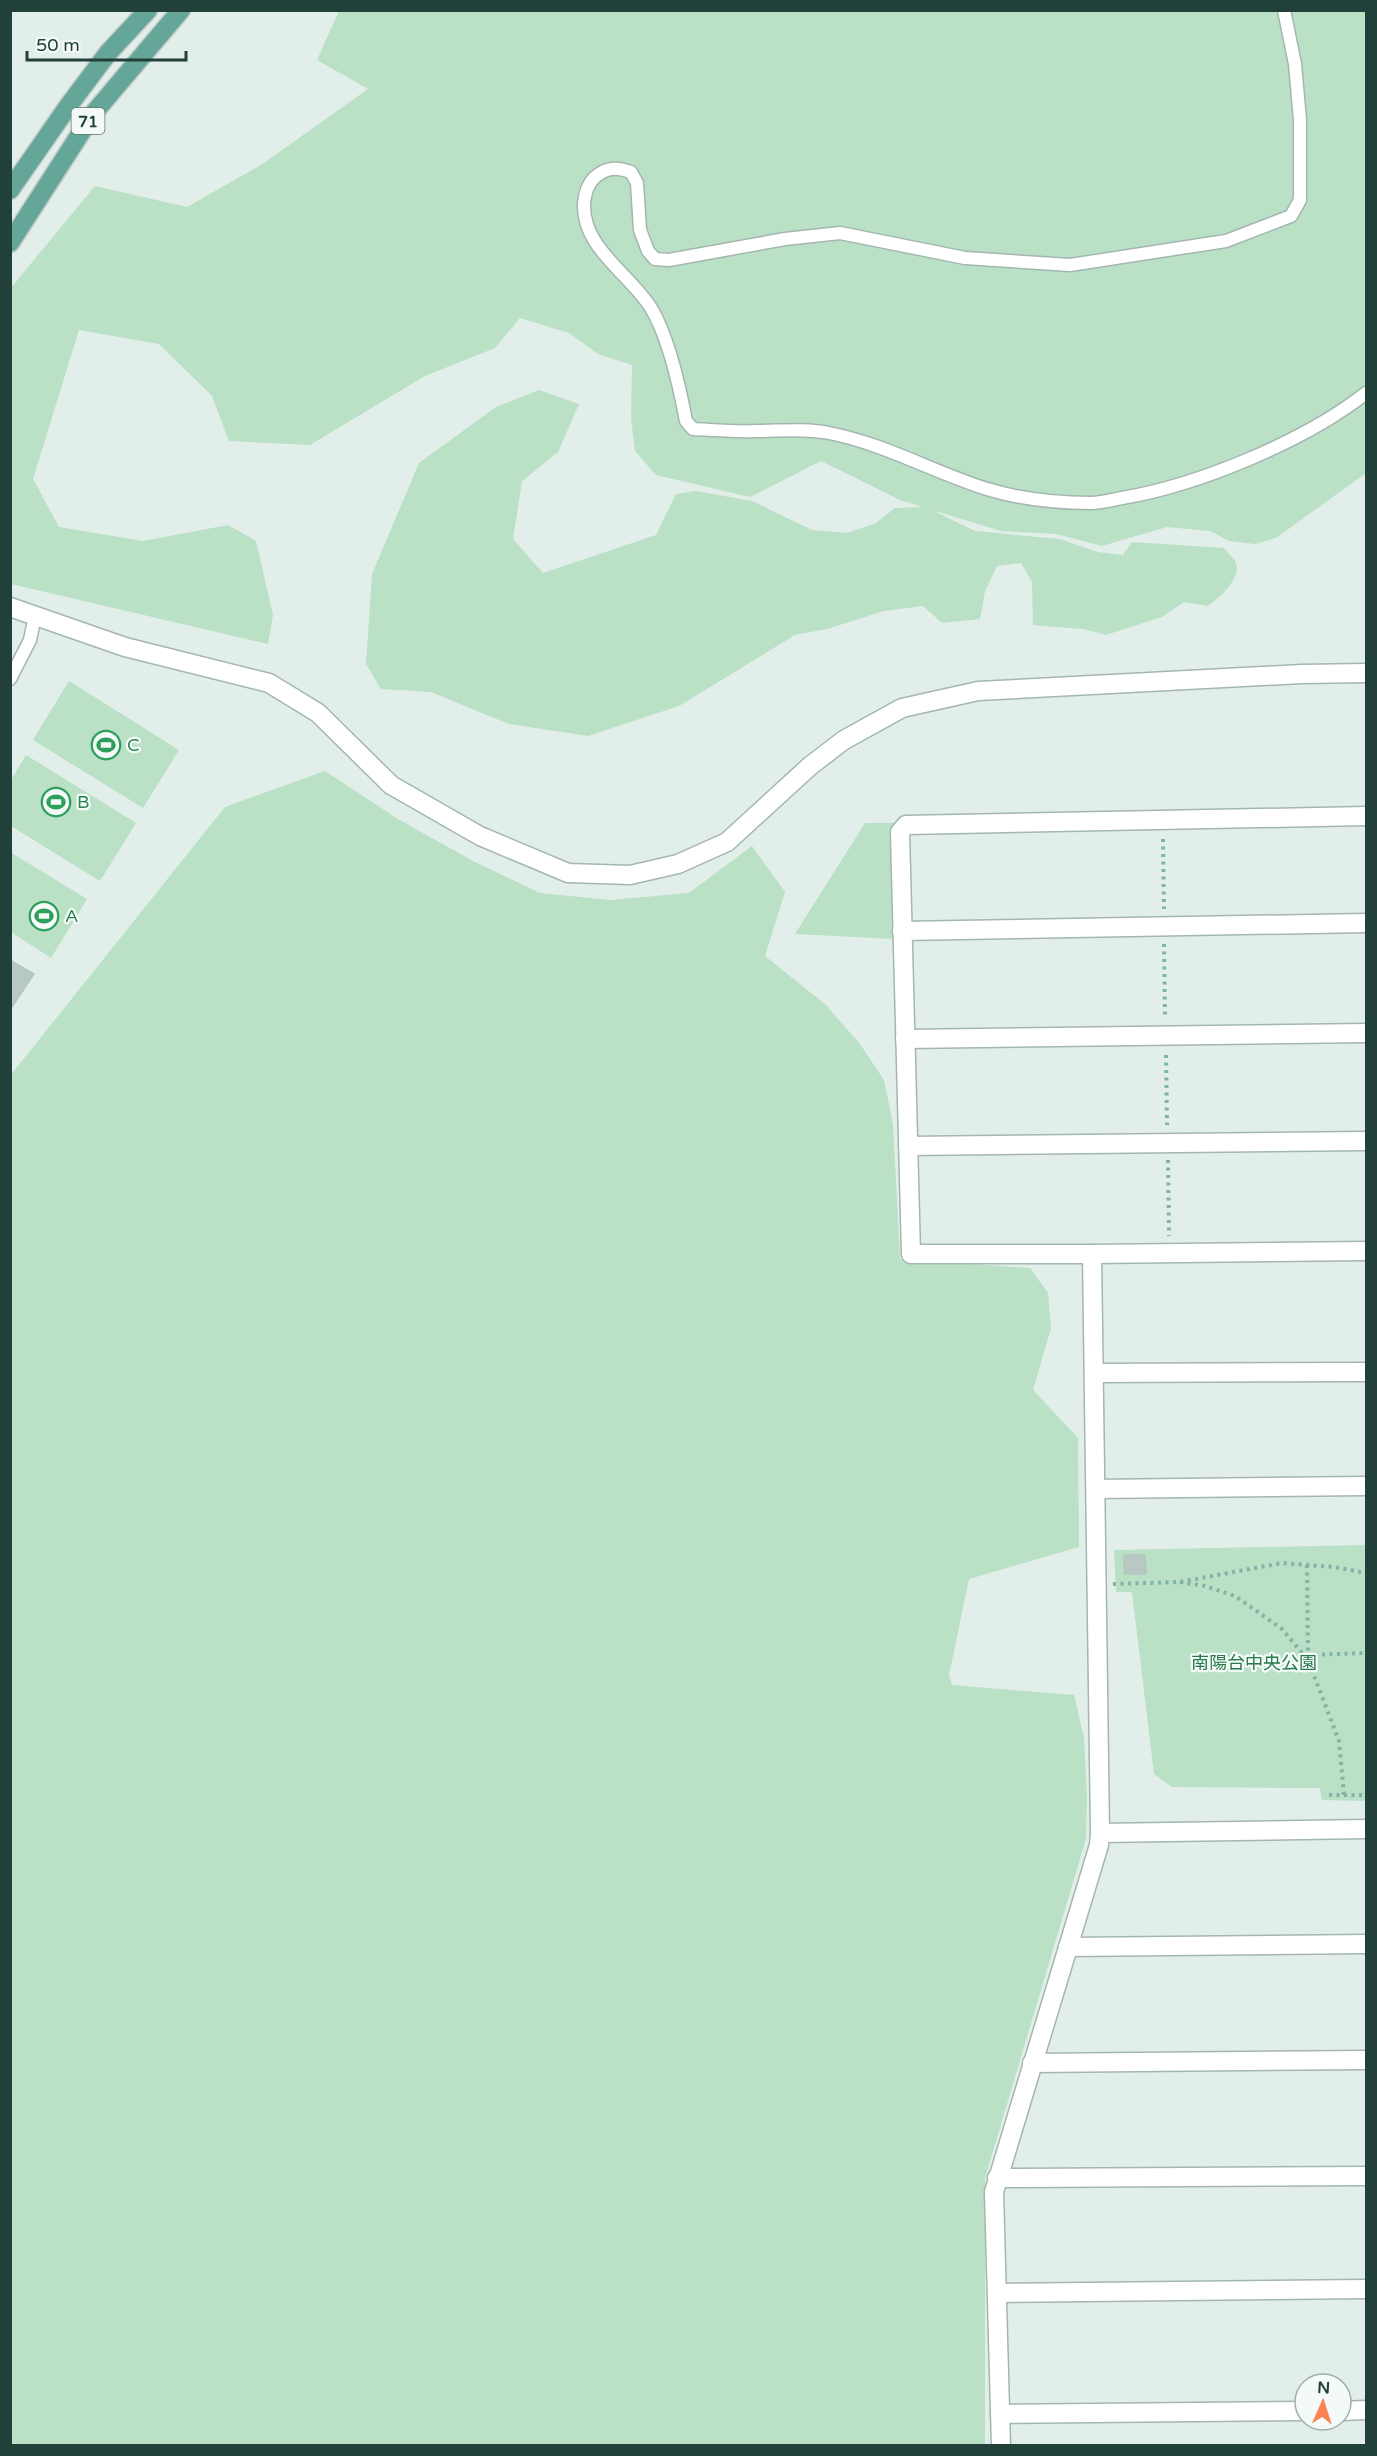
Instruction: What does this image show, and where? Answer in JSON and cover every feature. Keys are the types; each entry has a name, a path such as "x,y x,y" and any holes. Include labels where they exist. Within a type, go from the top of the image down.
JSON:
{"main road":[{"name":"71","path":"10,190 108,53 148,10"},
{"name":"71","path":"10,243 93,114 181,10"}],"street":[{"path":"10,607 126,647 269,683 318,713 391,785 480,836 568,873 630,875 678,864 727,842 810,766 844,740 902,708 978,691 1366,673"},
{"path":"1366,816 906,825 900,832 911,1254 1366,1251"},
{"path":"902,931 1366,923"},
{"path":"905,1039 1366,1033"},
{"path":"908,1146 1366,1141"},
{"path":"1001,2445 994,2192 1099,1845 1100,1833 1092,1254"},
{"path":"1094,1372 1366,1372"},
{"path":"1096,1489 1366,1486"},
{"path":"1100,1833 1366,1829"},
{"path":"1068,1947 1366,1944"},
{"path":"1032,2063 1366,2060"},
{"path":"997,2178 1366,2176"},
{"path":"997,2294 1366,2289"},
{"path":"1000,2414 1293,2411"}],"lane":[{"path":"1284,10 1295,64 1300,120 1300,200 1291,216 1226,241 1070,265 965,258 840,233 785,239 669,260 655,259 648,251 640,230 638,183 631,172 618,168 604,170 592,180 585,193 584,212 587,229 595,242 651,309 668,349 686,421 693,429 794,430 828,433 901,454 988,489 1040,500 1093,504 1152,493 1219,472 1285,442 1351,405 1366,393"},
{"path":"10,679 30,640 35,615"}],"path":[{"path":"1097,1584 1180,1582 1282,1563 1366,1574"},
{"path":"1306,1655 1307,1565"},
{"path":"1180,1582 1205,1586 1235,1596 1282,1629 1306,1655 1339,1741 1344,1795"},
{"path":"1306,1655 1366,1653"},
{"path":"1329,1795 1366,1795"}],"green space":[{"path":"339,11 1366,11 1366,473 1276,538 1255,544 1229,541 1210,531 1167,527 1102,546 1056,534 1001,531 932,510 975,531 1059,539 1098,552 1123,555 1132,542 1224,548 1236,563 1236,575 1228,587 1208,606 1184,602 1162,617 1106,635 1083,629 1033,625 1032,582 1021,563 997,566 985,591 980,619 942,623 923,606 884,611 827,629 795,635 679,706 588,736 509,724 431,692 381,689 366,664 372,574 419,463 496,407 539,390 579,404 558,452 522,481 513,539 543,573 656,535 676,494 696,491 752,501 812,530 847,533 876,523 895,508 923,507 900,500 821,461 750,497 656,475 635,451 631,419 632,365 598,354 569,333 520,318 495,348 425,376 310,445 229,441 212,396 159,344 79,330 33,479 59,527 143,541 228,525 256,541 273,615 268,644 11,584 10,289 95,186 187,207 261,165 368,89 317,60"},
{"name":"C","path":"69,681 179,750 143,808 33,740"},
{"name":"B","path":"26,755 136,823 100,881 11,826 11,780"},
{"path":"325,771 398,819 473,861 540,893 610,900 689,893 752,846 785,892 765,956 826,1005 860,1044 884,1080 893,1124 900,1259 1030,1268 1048,1293 1051,1328 1033,1390 1078,1438 1079,1547 969,1579 949,1675 952,1685 1074,1695 1084,1738 1087,1797 1086,1839 985,2178 985,2445 11,2445 10,1076 225,807"},
{"path":"865,823 896,823 896,939 795,934"},
{"name":"A","path":"10,852 87,899 51,958 11,932"},
{"name":"南陽台中央公園","path":"1366,1545 1366,1801 1322,1800 1320,1788 1172,1787 1154,1774 1132,1592 1116,1592 1114,1550"}],"building":[{"path":"10,960 34,974 10,1010"},
{"path":"1124,1555 1145,1555 1146,1574 1124,1574"}],"place":[{"name":"C","path":"106,745"},
{"name":"B","path":"56,802"},
{"name":"A","path":"44,916"}]}
